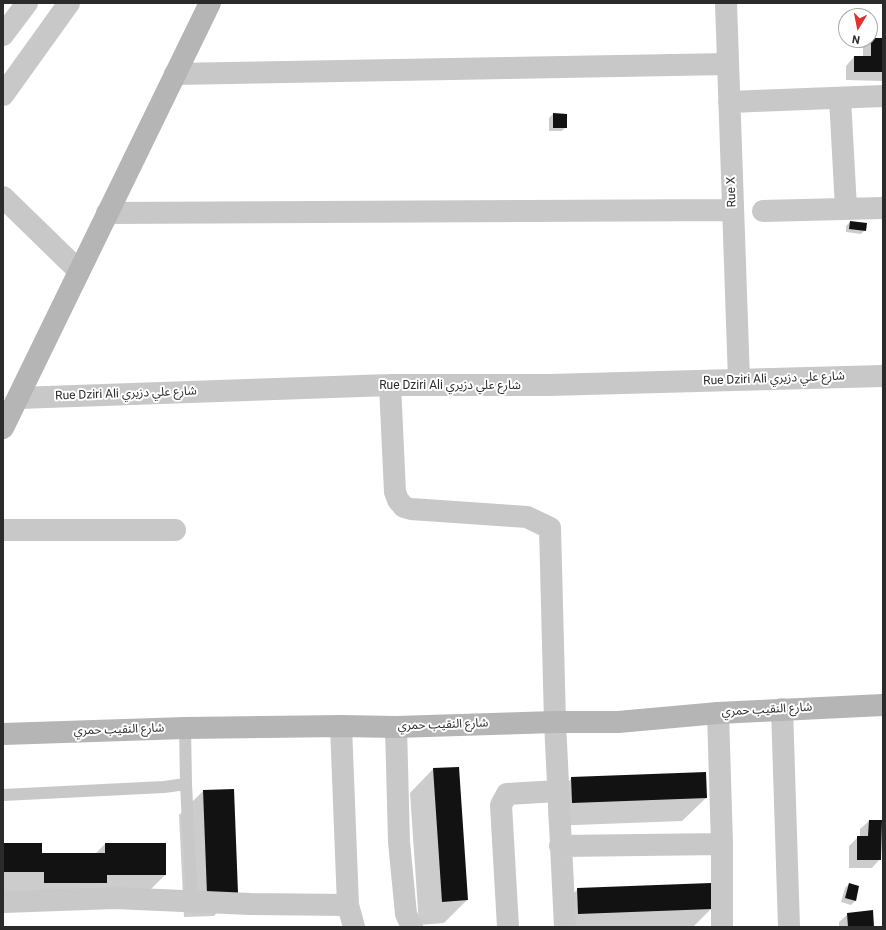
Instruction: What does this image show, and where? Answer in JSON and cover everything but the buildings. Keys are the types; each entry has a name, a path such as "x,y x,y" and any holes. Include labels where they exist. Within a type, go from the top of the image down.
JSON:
{"main road":[{"path":"3,428 210,3"},
{"name":"شارع النقيب حمري","path":"3,734 185,728 341,726 396,727 555,722 618,722 718,713 883,705"}],"street":[{"path":"3,36 26,3"},
{"path":"3,95 69,3"},
{"name":"Rue X","path":"726,3 739,380"},
{"path":"175,74 728,64"},
{"path":"729,102 883,96"},
{"path":"840,98 846,208"},
{"path":"3,197 79,271"},
{"path":"763,211 883,208"},
{"path":"108,213 733,210"},
{"name":"Rue Dziri Ali شارع علي دزيري","path":"18,398 390,385 548,385 883,376"},
{"path":"390,385 395,492 398,500 404,507 411,509 527,517 550,528 555,722 565,927"},
{"path":"3,530 175,530"},
{"path":"782,709 789,927"},
{"path":"718,713 722,844 722,927"},
{"path":"341,726 348,905 354,927"},
{"path":"396,727 399,842 406,914 412,927"},
{"path":"508,927 502,805 507,794 558,791"},
{"path":"560,846 722,844"},
{"path":"3,902 115,898 250,904 348,905"}],"lane":[{"path":"185,728 186,784 192,902"},
{"path":"3,795 150,788 186,784"}]}
